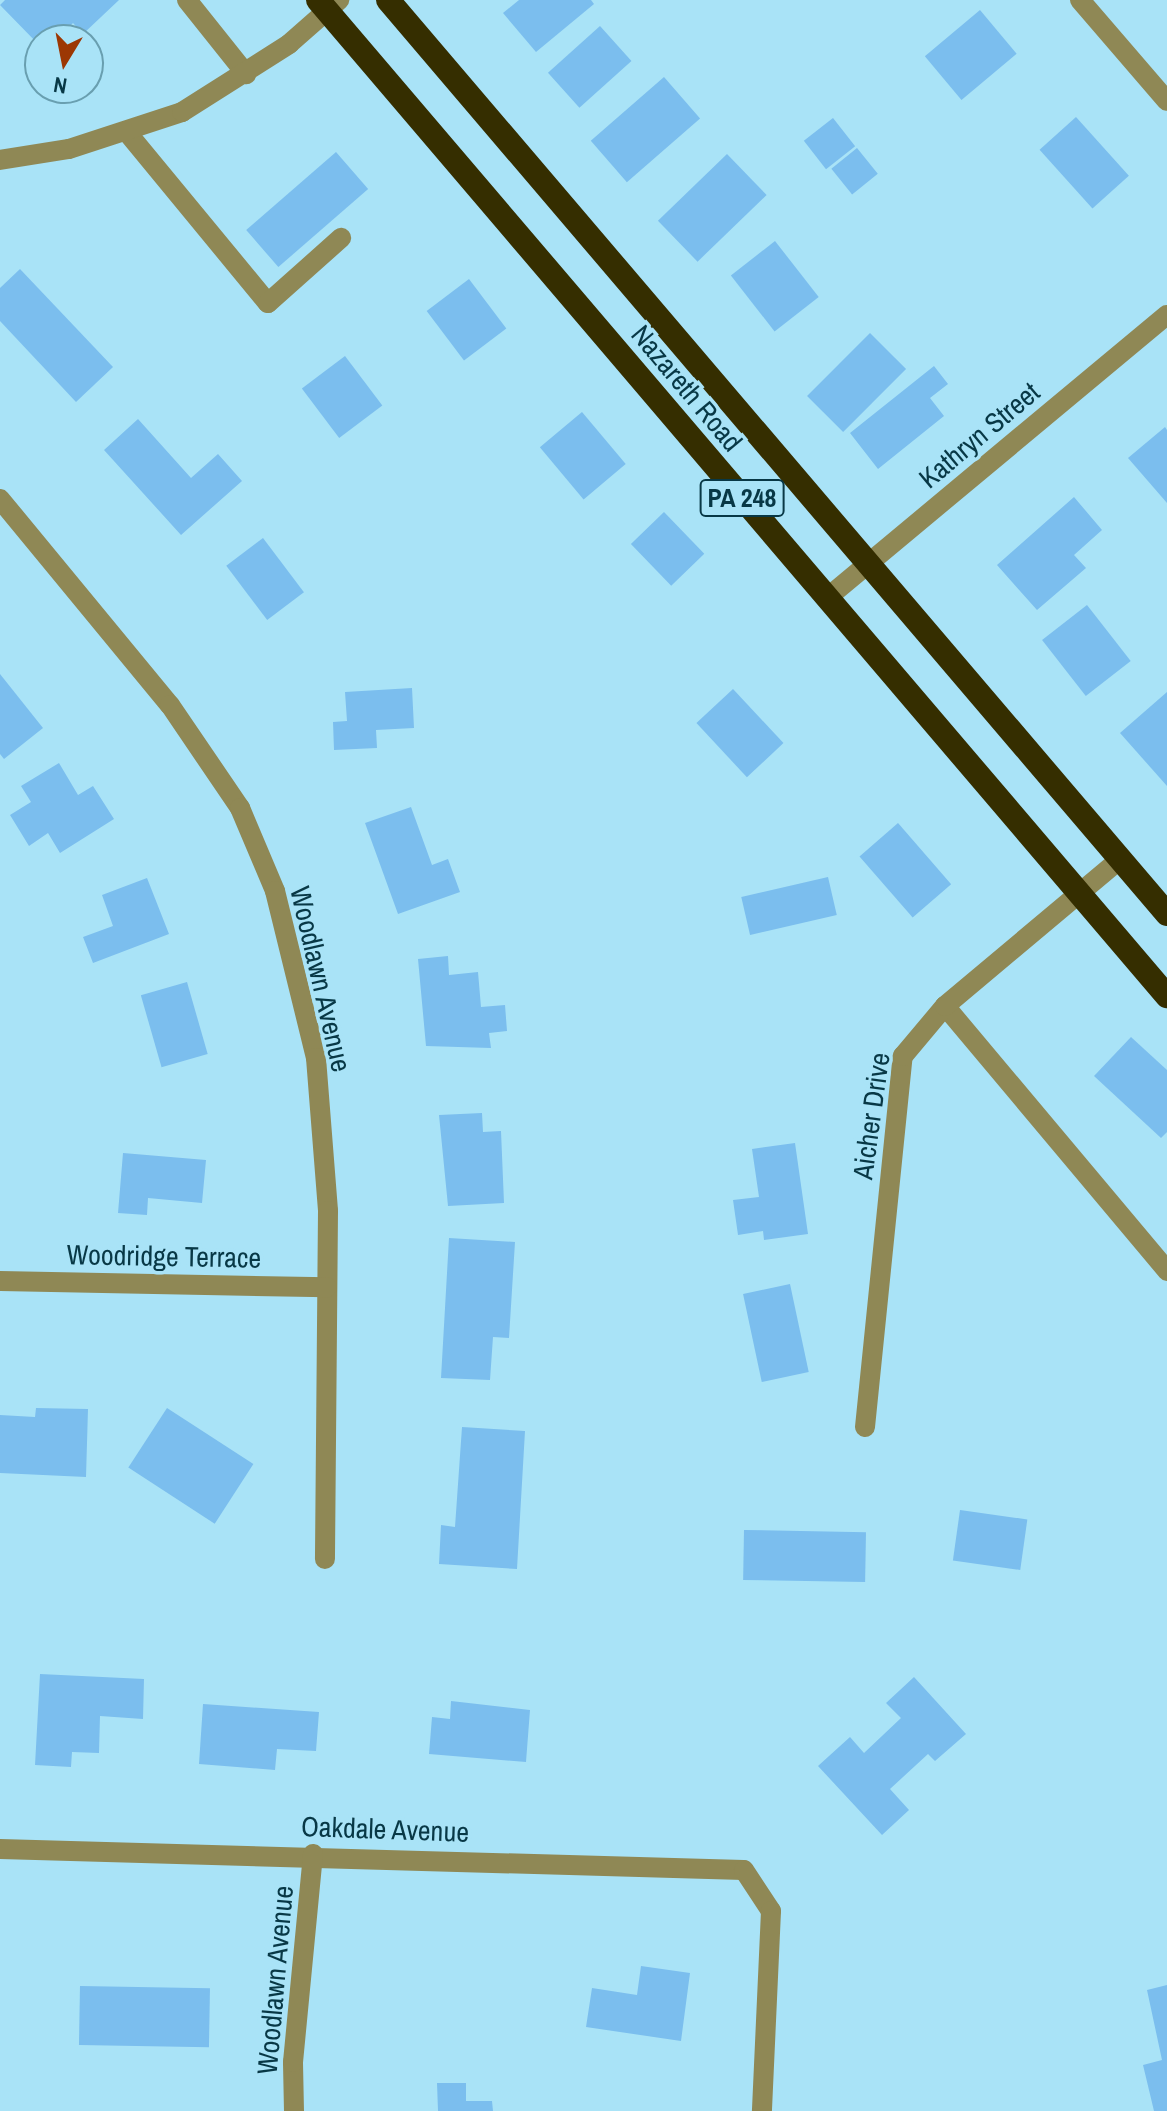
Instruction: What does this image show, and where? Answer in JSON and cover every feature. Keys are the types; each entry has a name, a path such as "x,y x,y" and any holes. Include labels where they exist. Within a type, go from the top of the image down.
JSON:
{"highway":[{"name":"Nazareth Road","path":"388,0 1167,914"},
{"name":"Nazareth Road","path":"328,4 827,598 1167,996"}],"street":[{"path":"187,0 246,74"},
{"path":"1080,0 1167,101"},
{"path":"0,160 69,149 182,112 246,74 328,4"},
{"path":"126,131 268,303 341,238"},
{"name":"Kathryn Street","path":"827,598 1167,315"},
{"name":"Woodlawn Avenue","path":"0,499 170,705 240,808 275,891 316,1058 327,1287 325,1559"},
{"name":"Aicher Drive","path":"865,1427 903,1056 945,1006 1120,859"},
{"path":"945,1006 1167,1271"},
{"name":"Woodridge Terrace","path":"0,1281 327,1287"},
{"name":"Oakdale Avenue","path":"0,1849 313,1854 744,1870 771,1911 762,2111"},
{"name":"Woodlawn Avenue","path":"294,2111 293,2062 313,1854"}],"building":[{"path":"5,0 119,0 94,24 24,24 24,30 0,5"},
{"path":"519,0 591,0 594,4 536,52 503,13"},
{"path":"980,10 1017,54 961,100 925,56"},
{"path":"600,26 631,61 579,108 548,73"},
{"path":"664,77 700,119 627,182 591,141"},
{"path":"1076,117 1129,176 1092,208 1040,150"},
{"path":"833,118 855,146 826,169 804,141"},
{"path":"857,148 878,174 852,194 831,169"},
{"path":"336,152 368,189 278,267 246,230"},
{"path":"727,154 767,195 698,262 658,221"},
{"path":"775,241 819,297 775,331 731,275"},
{"path":"20,269 113,367 76,402 0,321 0,288"},
{"path":"469,279 506,329 464,360 427,311"},
{"path":"870,333 906,369 843,432 807,396"},
{"path":"345,356 382,406 339,438 302,388"},
{"path":"934,366 948,384 930,398 944,416 878,469 850,433"},
{"path":"582,412 626,464 584,499 540,447"},
{"path":"138,419 191,478 218,454 242,481 181,535 104,450"},
{"path":"1165,427 1167,430 1167,503 1128,458"},
{"path":"1074,497 1102,530 1074,555 1086,568 1037,610 997,565"},
{"path":"664,512 704,554 671,586 631,544"},
{"path":"263,538 304,592 267,620 226,566"},
{"path":"1087,605 1131,661 1086,696 1042,640"},
{"path":"0,674 43,728 4,759 0,754"},
{"path":"412,688 414,728 376,730 377,748 334,750 333,722 347,721 345,692"},
{"path":"733,689 783,743 747,777 696,723"},
{"path":"1167,692 1167,786 1120,733"},
{"path":"59,763 78,795 93,786 114,819 60,853 48,833 29,846 10,815 31,802 21,786"},
{"path":"411,807 432,865 448,859 460,892 398,914 365,823"},
{"path":"898,823 951,884 913,918 860,856"},
{"path":"828,877 837,915 750,935 741,897"},
{"path":"147,878 169,934 93,963 83,937 113,926 102,895"},
{"path":"448,956 449,975 478,972 481,1007 505,1005 507,1031 489,1033 491,1048 426,1046 418,959"},
{"path":"187,982 208,1054 162,1067 141,995"},
{"path":"1131,1037 1167,1070 1167,1132 1161,1138 1094,1076"},
{"path":"482,1113 483,1132 501,1131 504,1203 448,1206 439,1115"},
{"path":"795,1143 808,1234 764,1240 763,1231 738,1235 733,1200 759,1197 752,1149"},
{"path":"123,1153 206,1160 202,1203 148,1198 147,1215 118,1213"},
{"path":"449,1238 515,1242 509,1338 493,1337 490,1380 441,1378"},
{"path":"790,1284 809,1372 762,1382 743,1294"},
{"path":"36,1408 88,1409 86,1477 0,1473 0,1415 35,1417"},
{"path":"167,1408 253,1464 215,1524 128,1468"},
{"path":"462,1427 525,1431 517,1569 439,1564 441,1525 455,1527"},
{"path":"960,1510 1027,1519 1020,1570 953,1561"},
{"path":"744,1530 866,1532 865,1582 743,1580"},
{"path":"40,1674 144,1679 143,1719 100,1716 99,1753 72,1752 71,1767 35,1765"},
{"path":"914,1677 966,1734 935,1761 928,1754 890,1789 909,1810 882,1835 818,1766 850,1737 864,1753 901,1718 886,1703"},
{"path":"451,1701 530,1710 526,1762 429,1754 432,1717 450,1719"},
{"path":"203,1704 319,1712 316,1751 277,1749 275,1770 199,1764"},
{"path":"641,1966 690,1973 681,2041 586,2027 592,1988 637,1995"},
{"path":"1167,1985 1167,2111 1154,2111 1143,2065 1162,2060 1147,1990"},
{"path":"80,1986 210,1988 209,2047 79,2045"},
{"path":"437,2083 466,2083 466,2101 492,2101 493,2111 438,2111"}]}
